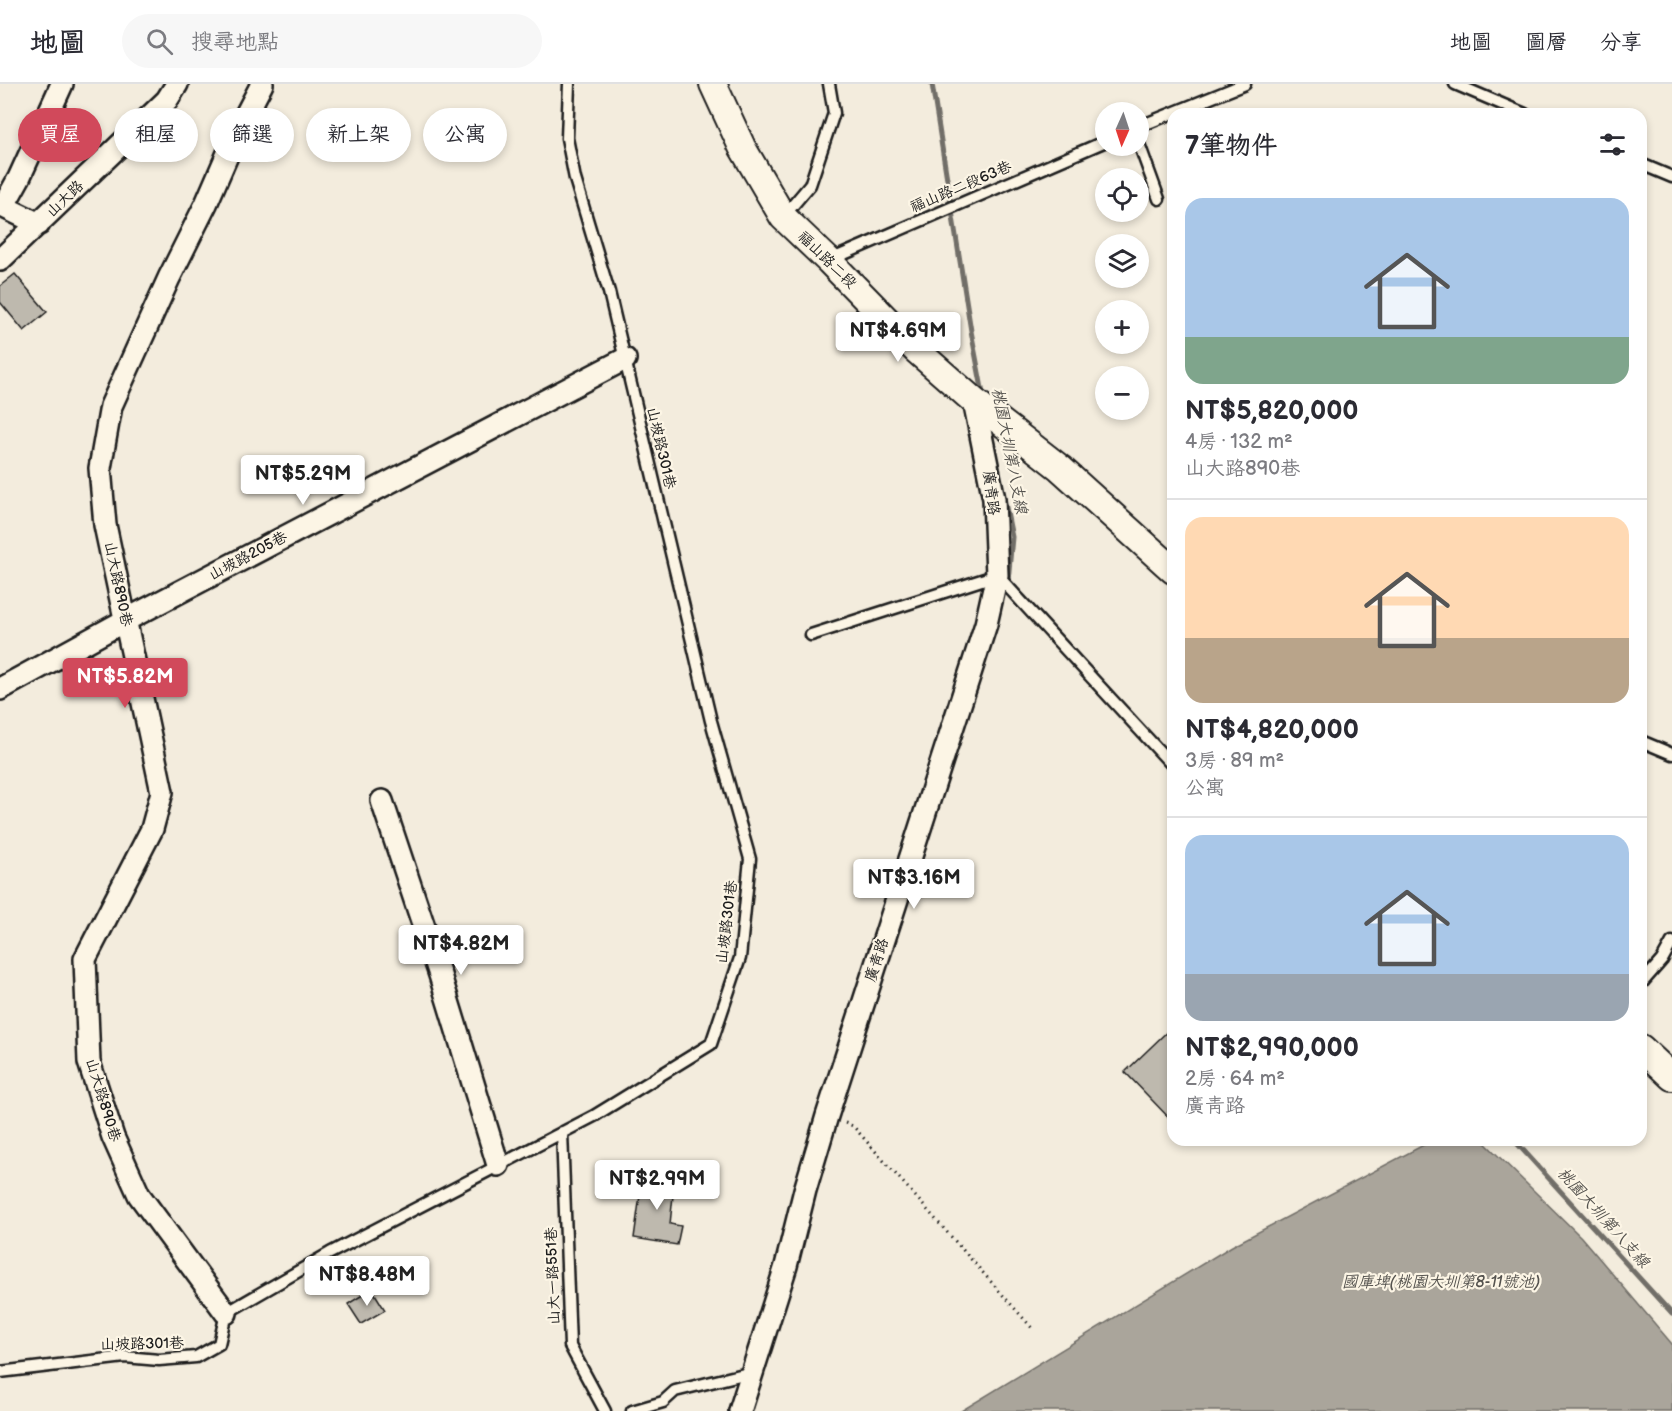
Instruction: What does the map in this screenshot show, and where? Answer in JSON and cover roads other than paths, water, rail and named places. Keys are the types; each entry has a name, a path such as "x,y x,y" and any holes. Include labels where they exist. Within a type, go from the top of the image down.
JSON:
{"street":[{"path":"39,224 2,206 19,178 62,84"},
{"name":"山大路","path":"0,260 167,100 177,84"},
{"name":"山大路890巷","path":"226,1313 139,1195 113,1137 89,1062 85,959 152,829 162,792 105,525 100,468 111,406 261,84"},
{"name":"福山路二段","path":"713,84 742,147 783,217 916,350 974,401 1060,468 1167,565"},
{"name":"山坡路205巷","path":"0,689 126,620 625,359"},
{"name":"廣青路","path":"740,1411 786,1266 826,1116 986,624 997,575 994,499 974,401"},
{"path":"382,801 440,975 498,1165"},
{"path":"1647,1054 1672,1077"}],"lane":[{"name":"山坡路301巷","path":"0,1372 125,1357 159,1360 196,1357 219,1344 226,1313 330,1253 594,1116 711,1044 740,958 750,859 711,721 609,292 575,178 567,138 569,84"},
{"path":"783,217 810,185 834,113 829,84"},
{"path":"1185,108 1245,84"},
{"path":"1455,84 1511,108"},
{"path":"1149,123 1167,115"},
{"name":"福山路二段63巷","path":"829,261 1095,146"},
{"path":"1143,156 1159,199"},
{"path":"1647,167 1672,177"},
{"path":"811,635 997,575 1167,759"},
{"path":"1647,744 1672,754"},
{"path":"1647,977 1662,960 1672,942"},
{"name":"山大一路551巷","path":"562,1132 570,1346 605,1411"},
{"path":"632,1411 663,1406 675,1392 753,1372"}],"water":[{"name":"國庫埤(桃園大圳第8-11號池)","path":"1422,1146 1488,1146 1581,1237 1672,1344 1672,1411 961,1411 1232,1246"}],"waterway":[{"name":"桃園大圳第八支線","path":"932,84 984,399"},
{"name":"桃園大圳第八支線","path":"990,426 994,449"},
{"name":"桃園大圳第八支線","path":"1003,493 1012,537 1008,582 1010,584"},
{"name":"桃園大圳第八支線","path":"1519,1146 1672,1314"}]}
